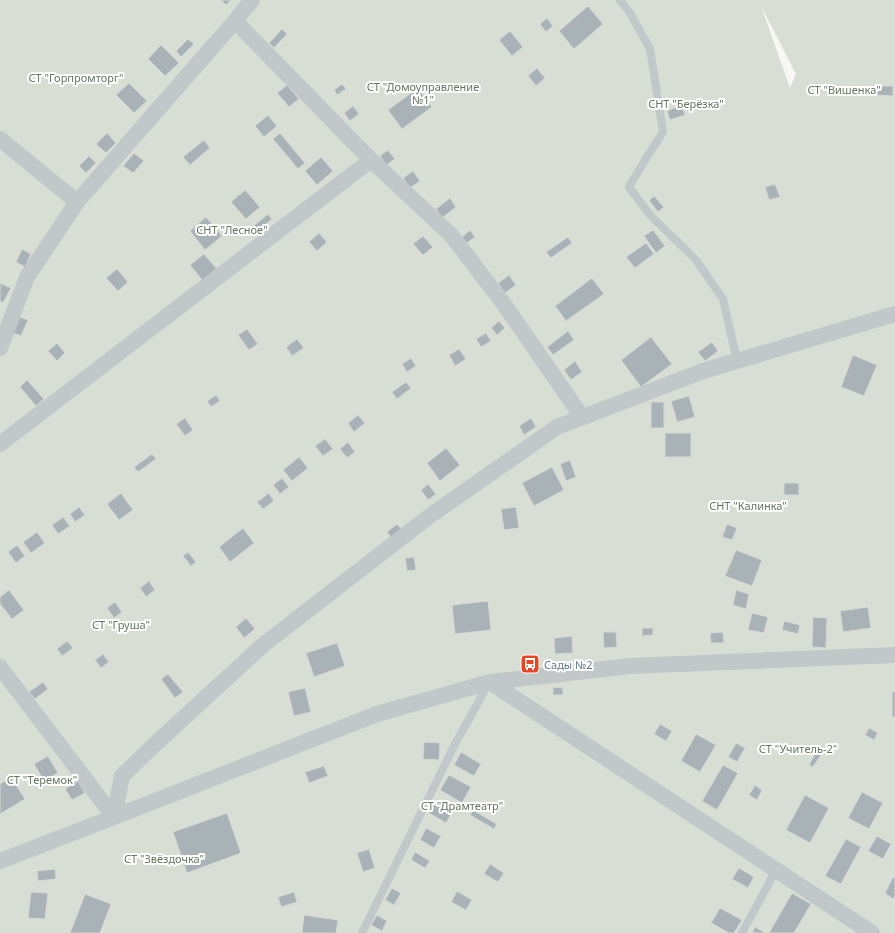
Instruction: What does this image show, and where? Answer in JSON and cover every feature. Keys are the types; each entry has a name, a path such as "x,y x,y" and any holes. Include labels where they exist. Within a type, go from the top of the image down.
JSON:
{"street":[{"path":"0,348 27,277 77,202 251,1"},
{"path":"235,21 371,160 451,235 504,304 582,417"},
{"path":"0,139 77,202"},
{"path":"0,444 371,160"},
{"path":"114,817 122,776 263,646 431,515 557,427 702,370 895,314"},
{"path":"0,860 377,714 490,682 631,666 895,656"},
{"path":"0,667 114,817"},
{"path":"490,682 872,933"}],"lane":[{"path":"620,0 630,13 650,49 663,132 629,187 650,214 696,260 723,299 737,360"},
{"path":"362,933 456,742 490,682"},
{"path":"742,933 776,870"}],"green space":[{"path":"0,0 895,0 895,933 0,933","holes":["761,6 796,74 790,88"]}],"building":[{"path":"221,0 231,0 226,5"},
{"path":"588,6 603,24 574,49 559,31"},
{"path":"547,18 553,26 546,32 540,24"},
{"path":"282,29 287,34 274,48 269,43"},
{"path":"510,31 523,47 512,56 499,40"},
{"path":"188,39 194,44 181,57 176,51"},
{"path":"161,45 179,63 165,76 148,59"},
{"path":"537,68 545,78 536,86 528,76"},
{"path":"129,83 147,101 134,113 116,95"},
{"path":"342,84 346,89 337,95 334,90"},
{"path":"287,85 299,99 289,107 277,93"},
{"path":"875,86 893,86 893,96 875,95"},
{"path":"418,88 432,107 402,129 388,110"},
{"path":"682,105 685,115 670,120 667,111"},
{"path":"353,106 359,114 350,121 344,113"},
{"path":"268,115 277,126 264,137 255,126"},
{"path":"107,133 116,143 106,153 96,144"},
{"path":"280,133 305,163 298,169 273,139"},
{"path":"204,140 210,148 190,165 183,157"},
{"path":"388,150 395,159 386,165 380,156"},
{"path":"134,153 144,161 133,173 123,166"},
{"path":"89,156 96,163 86,173 79,166"},
{"path":"321,157 333,171 317,185 305,171"},
{"path":"413,171 420,181 410,188 403,178"},
{"path":"775,184 780,197 769,200 765,187"},
{"path":"245,190 260,207 246,219 231,202"},
{"path":"654,196 664,207 658,212 649,200"},
{"path":"450,198 456,207 442,218 436,209"},
{"path":"268,214 272,219 256,233 251,228"},
{"path":"206,217 222,236 205,250 190,231"},
{"path":"470,230 475,237 467,243 462,237"},
{"path":"653,230 665,246 656,253 644,236"},
{"path":"319,233 327,242 317,251 309,242"},
{"path":"423,236 433,247 423,255 413,244"},
{"path":"568,237 572,243 551,258 546,252"},
{"path":"646,243 654,254 635,268 626,257"},
{"path":"22,249 31,254 25,267 16,262"},
{"path":"204,254 217,269 203,281 190,265"},
{"path":"117,269 128,282 118,291 106,278"},
{"path":"509,275 516,285 505,293 498,283"},
{"path":"592,278 604,294 566,321 555,306"},
{"path":"0,283 11,288 3,303 0,301"},
{"path":"20,317 28,320 21,336 13,333"},
{"path":"499,321 505,328 497,335 491,328"},
{"path":"247,329 258,344 249,350 238,335"},
{"path":"568,331 574,340 553,355 547,347"},
{"path":"486,333 491,341 481,347 476,339"},
{"path":"651,337 672,364 641,387 621,360"},
{"path":"297,339 304,348 292,356 286,347"},
{"path":"712,342 718,351 705,361 698,352"},
{"path":"57,343 65,353 57,361 48,351"},
{"path":"459,349 466,359 455,366 449,355"},
{"path":"853,355 877,365 864,396 841,387"},
{"path":"411,358 416,366 407,372 402,364"},
{"path":"575,361 582,372 571,380 564,370"},
{"path":"27,380 44,399 36,406 20,387"},
{"path":"406,382 411,388 397,399 392,392"},
{"path":"216,395 220,401 211,407 207,401"},
{"path":"689,396 695,417 677,422 671,401"},
{"path":"651,402 664,402 664,428 651,428"},
{"path":"358,415 365,423 354,432 348,423"},
{"path":"185,418 193,430 185,436 176,424"},
{"path":"531,418 536,427 524,435 519,426"},
{"path":"665,433 691,433 691,457 665,457"},
{"path":"325,439 333,449 323,456 315,446"},
{"path":"348,442 355,452 347,458 340,449"},
{"path":"446,448 460,465 440,481 427,463"},
{"path":"152,454 156,459 138,472 134,467"},
{"path":"299,457 308,468 292,481 283,470"},
{"path":"570,460 576,477 566,481 560,464"},
{"path":"552,467 564,490 534,506 522,483"},
{"path":"282,478 289,487 280,494 273,485"},
{"path":"784,483 799,483 799,495 784,495"},
{"path":"428,484 436,494 428,500 421,490"},
{"path":"121,493 133,510 119,520 107,504"},
{"path":"269,493 274,501 263,509 257,502"},
{"path":"79,507 85,515 75,522 70,514"},
{"path":"516,507 519,528 504,530 501,509"},
{"path":"63,517 70,526 58,534 52,525"},
{"path":"397,524 403,531 392,539 387,532"},
{"path":"727,524 737,528 732,540 722,537"},
{"path":"243,528 254,543 230,562 219,547"},
{"path":"37,532 45,543 31,553 23,542"},
{"path":"17,545 25,556 16,563 8,552"},
{"path":"736,550 762,560 752,586 725,576"},
{"path":"188,552 196,562 191,566 183,556"},
{"path":"414,557 416,570 407,571 405,558"},
{"path":"149,581 155,590 146,597 140,588"},
{"path":"9,590 24,610 12,619 0,604 0,597"},
{"path":"736,590 749,594 746,609 733,605"},
{"path":"488,601 491,630 455,634 452,605"},
{"path":"115,602 122,612 114,618 107,608"},
{"path":"868,607 871,628 843,632 840,611"},
{"path":"752,613 768,617 764,633 748,630"},
{"path":"813,617 827,618 826,648 812,647"},
{"path":"246,618 255,629 244,638 236,627"},
{"path":"784,621 800,625 798,634 782,630"},
{"path":"642,628 653,628 653,635 642,636"},
{"path":"603,632 616,632 617,647 604,648"},
{"path":"723,632 724,643 711,643 710,633"},
{"path":"572,636 573,653 555,654 554,638"},
{"path":"67,641 73,648 62,656 57,649"},
{"path":"337,643 345,666 314,677 306,653"},
{"path":"103,654 109,662 101,668 95,660"},
{"path":"168,674 183,692 175,698 161,679"},
{"path":"43,682 48,689 35,699 29,692"},
{"path":"553,687 563,688 563,695 553,695"},
{"path":"305,688 311,712 294,716 288,692"},
{"path":"892,692 895,692 895,717 892,717"},
{"path":"660,724 672,731 666,741 654,734"},
{"path":"869,728 878,733 874,740 865,735"},
{"path":"696,734 716,745 700,772 681,761"},
{"path":"424,742 440,743 439,760 423,759"},
{"path":"736,743 745,748 737,762 728,757"},
{"path":"461,752 481,764 474,776 454,765"},
{"path":"816,752 821,755 813,767 809,765"},
{"path":"48,756 58,773 44,781 34,764"},
{"path":"723,765 738,773 717,810 702,801"},
{"path":"324,766 328,776 309,783 305,772"},
{"path":"449,775 471,787 462,803 440,790"},
{"path":"11,777 25,799 0,814 0,784"},
{"path":"78,781 85,793 72,800 65,789"},
{"path":"755,785 762,790 757,800 749,795"},
{"path":"862,792 883,803 869,829 848,818"},
{"path":"805,795 829,808 810,843 786,830"},
{"path":"437,799 454,809 446,823 429,813"},
{"path":"473,810 497,824 494,829 470,815"},
{"path":"227,813 241,853 187,873 173,832"},
{"path":"426,828 441,836 434,848 420,840"},
{"path":"877,836 891,844 883,859 868,851"},
{"path":"846,839 861,847 841,884 825,876"},
{"path":"369,849 375,868 363,872 357,853"},
{"path":"415,852 430,861 425,868 411,860"},
{"path":"490,864 504,873 498,882 484,874"},
{"path":"739,868 754,877 748,888 732,879"},
{"path":"55,869 56,879 38,881 37,871"},
{"path":"893,877 895,878 895,896 893,899 885,893"},
{"path":"392,888 401,893 394,905 385,900"},
{"path":"457,891 472,900 466,910 451,902"},
{"path":"31,892 48,893 45,919 28,918"},
{"path":"294,892 297,902 281,907 278,897"},
{"path":"792,893 811,904 794,933 769,933"},
{"path":"85,894 111,904 100,933 70,933"},
{"path":"720,908 742,920 734,933 729,933 711,923"},
{"path":"304,915 338,920 336,933 302,933"},
{"path":"377,915 387,921 382,931 371,925"},
{"path":"755,927 764,932 752,933"}],"place":[{"name":"Сады №2","path":"530,664"}],"park label":[{"name":"СТ \"Горпромторг\"","path":"76,77"},
{"name":"СТ \"Вишенка\"","path":"844,89"},
{"name":"СТ \"Домоуправление №1\"","path":"423,92"},
{"name":"СНТ \"Берёзка\"","path":"686,103"},
{"name":"СНТ \"Лесное\"","path":"232,229"},
{"name":"СНТ \"Калинка\"","path":"748,505"},
{"name":"СТ \"Груша\"","path":"121,624"},
{"name":"СТ \"Учитель-2\"","path":"798,748"},
{"name":"СТ \"Теремок\"","path":"42,779"},
{"name":"СТ \"Драмтеатр\"","path":"462,805"},
{"name":"СТ \"Звёздочка\"","path":"164,858"}]}
